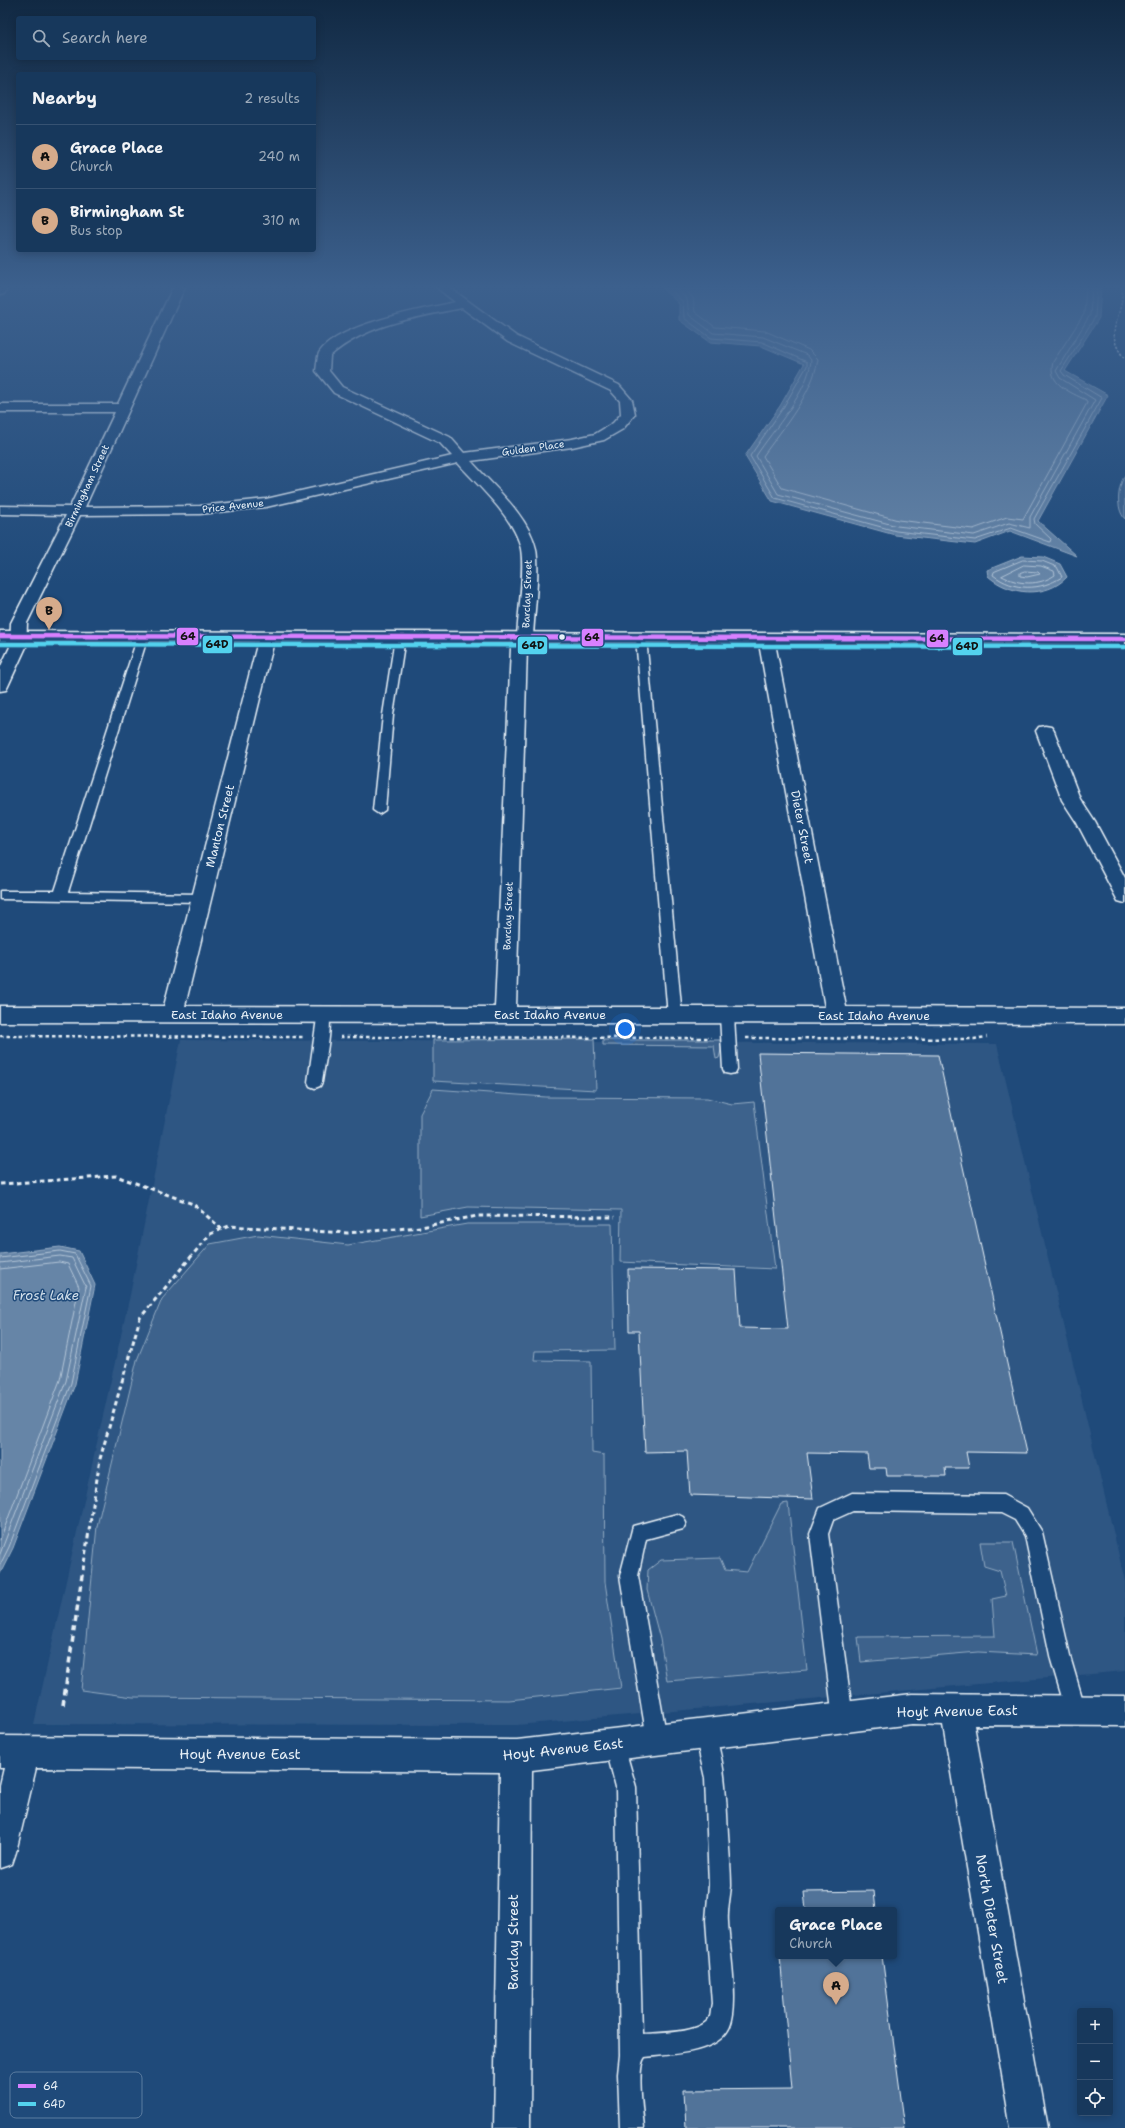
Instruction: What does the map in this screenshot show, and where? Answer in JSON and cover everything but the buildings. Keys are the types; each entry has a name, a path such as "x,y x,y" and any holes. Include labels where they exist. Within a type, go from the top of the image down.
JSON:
{"street":[{"name":"Birmingham Street","path":"1,683 18,647 20,623 76,510 133,386"},
{"name":"Barclay Street","path":"334,386 338,390 445,440 506,506 516,520 528,548 529,563 525,638 519,648 505,1015"},
{"name":"Gulden Place","path":"461,458 572,443 599,437 614,429 624,420 628,407 622,394 611,386"},
{"path":"0,408 123,408"},
{"name":"Price Avenue","path":"0,510 179,510 239,507 266,503 461,458"},
{"path":"0,636 1125,639"},
{"name":"Manton Street","path":"172,1015 267,637"},
{"name":"Dieter Street","path":"766,638 837,1016"},
{"path":"1045,731 1071,800 1086,822 1125,896"},
{"name":"East Idaho Avenue","path":"0,1014 1125,1016"},
{"name":"Hoyt Avenue East","path":"12,1752 517,1756 912,1710 1125,1711"},
{"name":"North Dieter Street","path":"956,1710 1029,2128"},
{"path":"0,1852 12,1752"},
{"name":"Barclay Street","path":"512,2128 515,1798 517,1756"}],"lane":[{"path":"60,896 143,636"},
{"path":"379,810 388,715 400,638"},
{"path":"641,638 675,1016"},
{"path":"0,895 202,898"},
{"path":"315,1082 322,1037 323,1015"},
{"path":"727,1016 730,1069"},
{"path":"843,1718 819,1534 826,1514 852,1502 1003,1504 1021,1514 1033,1532 1061,1660 1076,1711"},
{"path":"657,1740 650,1691 629,1576 639,1532 677,1523"},
{"path":"631,2055 639,2046 690,2041 708,2034 720,2023 722,2004 717,1920 720,1869 715,1778 705,1734"},
{"path":"614,1745 627,1794 631,2055 629,2074 632,2128"}],"path":[{"path":"0,1036 974,1039 992,1036"},
{"path":"0,1184 116,1176 193,1204 222,1229"},
{"path":"63,1705 100,1459 140,1318 210,1234 228,1226 348,1233 421,1226 477,1216 615,1217"}],"shaded area":[{"path":"1125,475 1125,519 1120,509 1119,491"},
{"path":"594,1039 596,1090 433,1081 433,1040"},
{"path":"181,1040 997,1044 1125,1581 1125,1671 517,1725 34,1724 130,1295"},
{"path":"603,1040 720,1040 721,1050 719,1058 716,1059 714,1046 603,1045"},
{"path":"433,1089 546,1097 707,1098 732,1104 754,1102 775,1269 620,1262 621,1210 468,1207 420,1216 420,1114"},
{"path":"467,1224 612,1224 615,1350 535,1351 534,1360 591,1361 592,1453 604,1455 605,1582 621,1688 509,1700 133,1697 81,1690 97,1526 137,1360 162,1299 210,1244 258,1235 348,1245"},
{"path":"788,1503 807,1670 667,1681 660,1639 647,1590 648,1570 661,1560 720,1558 725,1570 747,1572 781,1504"},
{"path":"980,1542 1013,1542 1037,1655 978,1652 861,1662 858,1637 995,1636 992,1599 1006,1596 1000,1571 984,1566"}],"water":[{"path":"791,386 1092,386 1108,395 1038,521 1077,556 1010,531 975,544 895,535 772,501 745,456 780,406"},
{"path":"1022,556 1043,557 1060,564 1067,577 1049,589 1028,592 1006,587 988,576 987,570"},
{"name":"Frost Lake","path":"60,1247 79,1251 95,1285 75,1384 13,1548 0,1574 0,1254"}],"transit line":[{"name":"64","path":"0,636 1125,639"},
{"name":"64D","path":"0,644 1125,647"}],"place":[{"name":"Birmingham St","path":"49,630"},
{"name":"Grace Place","path":"836,2005"}]}
